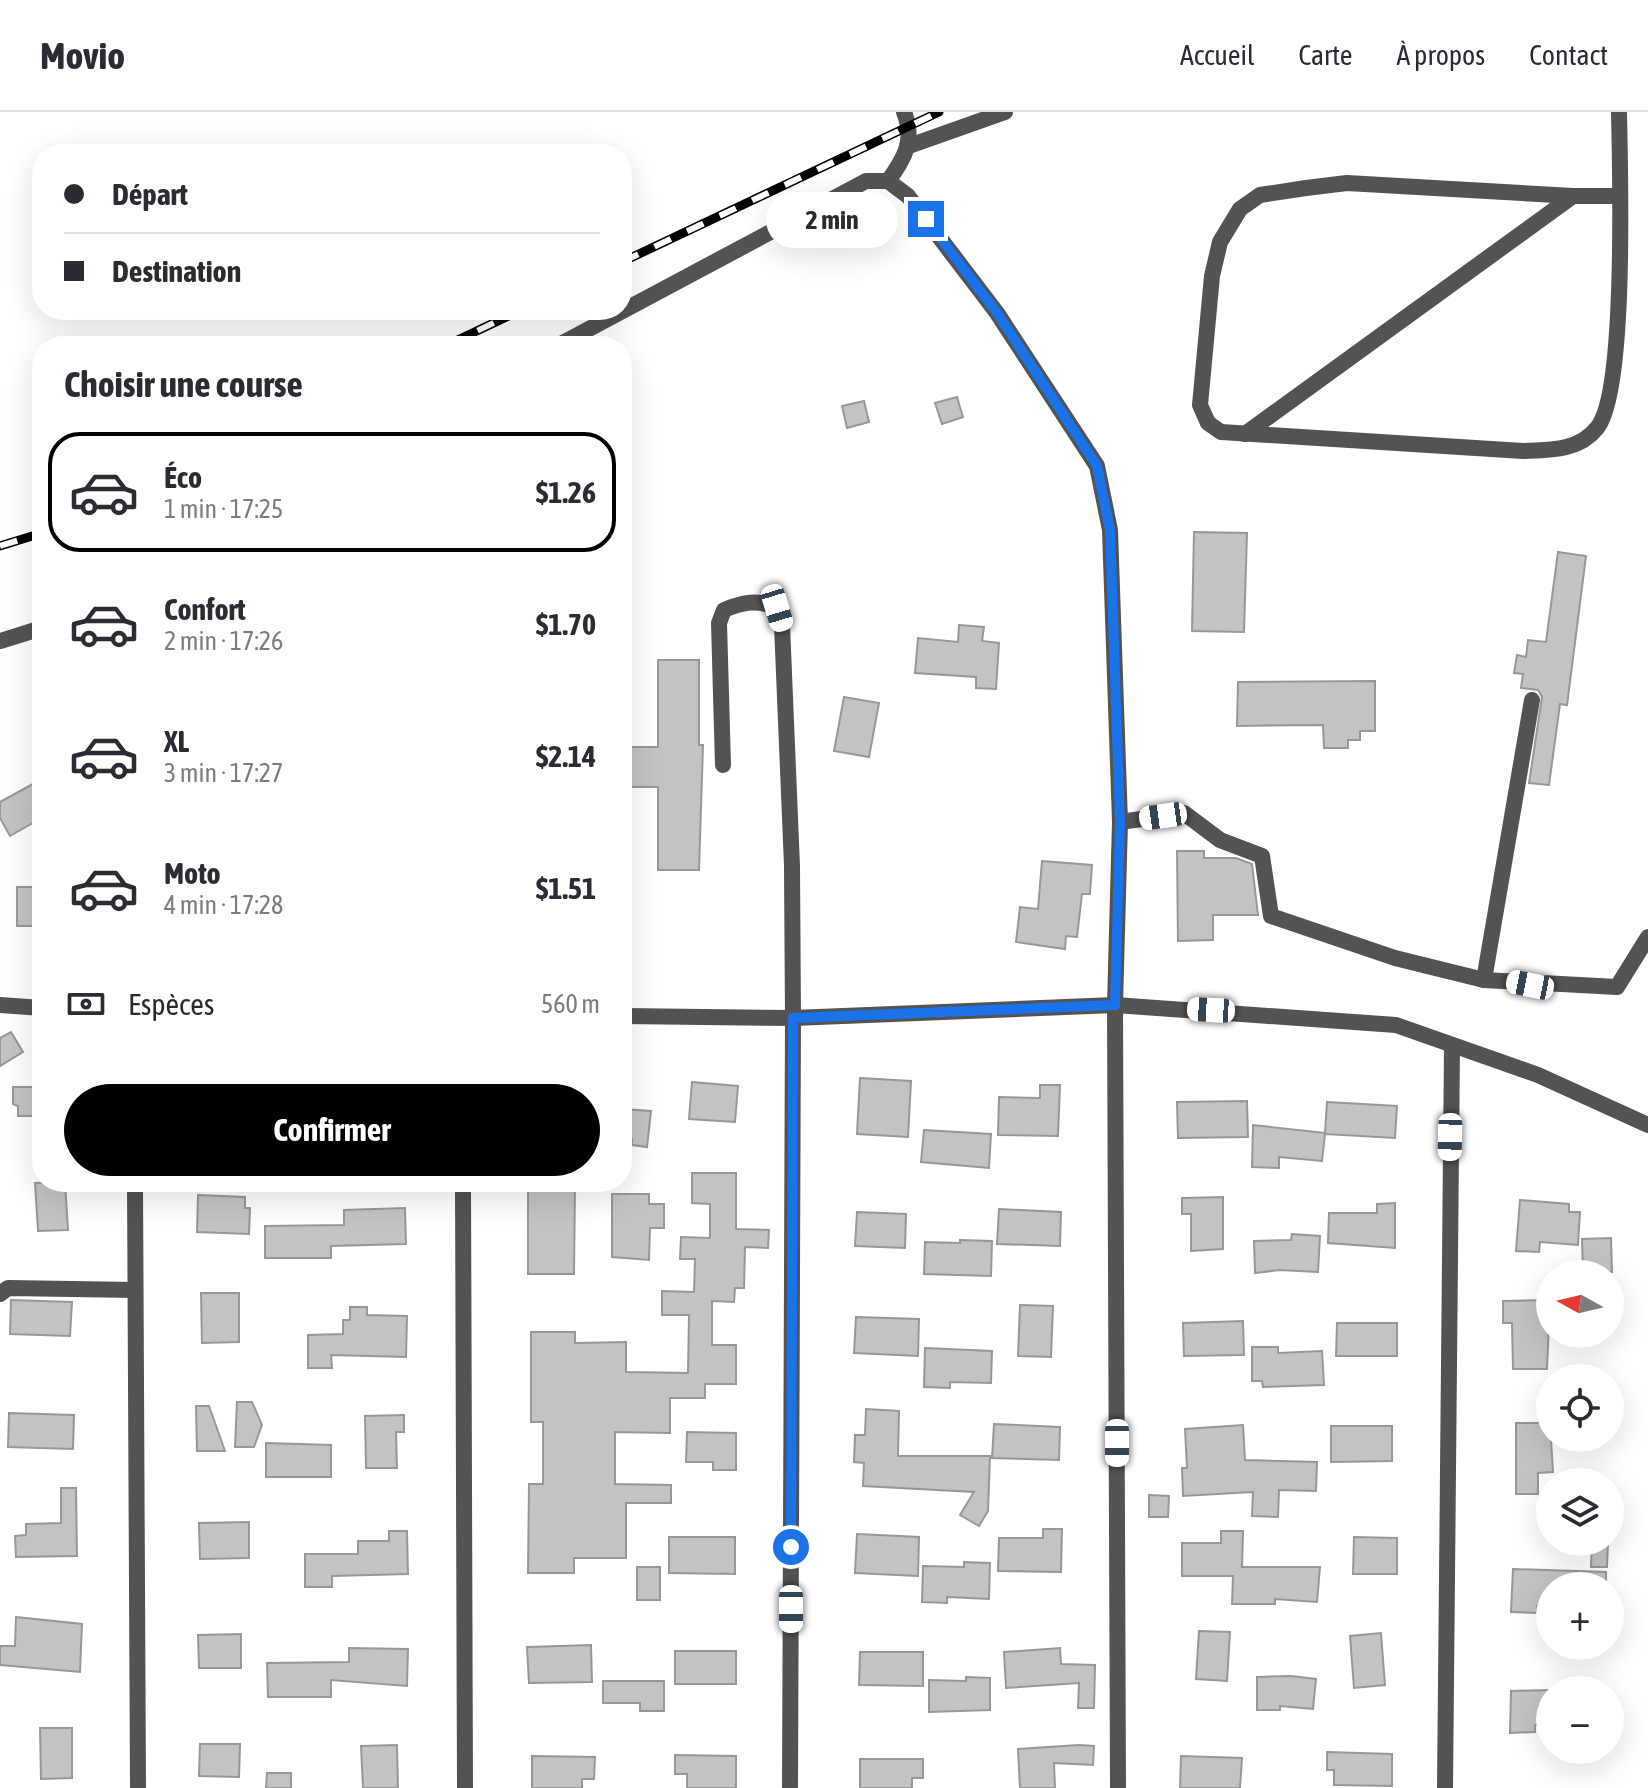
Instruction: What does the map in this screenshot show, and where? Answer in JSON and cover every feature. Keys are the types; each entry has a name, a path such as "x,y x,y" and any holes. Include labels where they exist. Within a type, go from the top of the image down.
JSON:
{"street":[{"path":"888,181 909,146 909,126 904,112"},
{"path":"909,146 1005,112"},
{"path":"1619,112 1620,196 1614,382 1597,428 1579,443 1556,450 1523,451 1221,432 1208,423 1200,405 1201,375 1220,242 1240,209 1260,195 1347,183 1620,196"},
{"path":"632,306 866,181 888,181 908,196 997,313 1097,466 1110,530 1120,822 1115,1005 1118,1788"},
{"path":"1245,434 1573,196"},
{"path":"576,336 606,320"},
{"path":"723,765 719,623 724,610 742,603 763,602 777,608 785,652 793,1018 790,1788"},
{"path":"0,641 32,631"},
{"path":"1484,980 1532,700"},
{"path":"1120,822 1184,813 1220,840 1262,856 1271,916 1395,958 1484,980 1617,987 1648,937"},
{"path":"0,1005 32,1007"},
{"path":"632,1016 793,1018 1115,1005 1396,1025 1538,1075 1648,1125"},
{"path":"1445,1788 1452,1047"},
{"path":"135,1192 138,1788"},
{"path":"463,1192 465,1788"},
{"path":"0,1294 8,1288 135,1290"}],"building":[{"path":"957,397 963,417 942,424 935,403"},
{"path":"864,401 869,422 847,428 842,406"},
{"path":"1194,532 1247,533 1244,632 1192,631"},
{"path":"1558,552 1586,556 1567,705 1560,704 1549,785 1529,783 1542,697 1538,690 1521,688 1523,674 1514,673 1517,655 1526,657 1528,640 1546,642"},
{"path":"959,625 984,627 982,641 999,643 996,689 976,688 976,677 915,673 918,638 958,642"},
{"path":"658,660 699,660 699,745 703,745 699,870 658,870 658,787 632,787 632,747 658,747"},
{"path":"1375,681 1375,731 1360,731 1360,740 1348,740 1348,748 1324,748 1323,725 1237,726 1238,682"},
{"path":"844,697 879,703 869,757 834,751"},
{"path":"32,784 32,823 10,836 0,818 0,802"},
{"path":"1177,851 1204,851 1204,858 1236,858 1252,864 1258,915 1213,915 1213,940 1178,941"},
{"path":"1042,861 1092,865 1090,894 1082,894 1077,937 1066,936 1065,949 1016,942 1020,907 1038,909"},
{"path":"17,887 32,887 32,926 17,926"},
{"path":"11,1032 23,1052 0,1066 0,1038"},
{"path":"860,1078 911,1081 908,1137 857,1134"},
{"path":"692,1082 738,1086 735,1122 689,1119"},
{"path":"1040,1085 1060,1085 1058,1136 998,1135 999,1097 1040,1098"},
{"path":"13,1087 32,1087 32,1116 18,1116 18,1106 13,1104"},
{"path":"1247,1101 1248,1137 1178,1138 1177,1102"},
{"path":"1327,1102 1397,1106 1395,1138 1325,1134 1322,1161 1279,1157 1279,1168 1252,1167 1253,1125 1325,1133"},
{"path":"632,1110 651,1111 647,1147 632,1145"},
{"path":"924,1130 991,1134 989,1168 921,1162"},
{"path":"692,1173 736,1173 736,1229 769,1230 768,1248 745,1247 744,1288 735,1288 734,1302 712,1301 712,1345 736,1345 736,1384 705,1384 705,1398 670,1398 670,1433 615,1432 615,1484 671,1485 671,1503 626,1503 626,1558 574,1558 574,1573 528,1573 529,1484 543,1484 543,1422 531,1422 531,1332 575,1332 575,1343 626,1342 626,1372 688,1373 689,1315 662,1315 662,1291 694,1292 695,1259 680,1259 681,1237 710,1238 710,1204 692,1203"},
{"path":"36,1192 66,1192 68,1230 38,1231"},
{"path":"528,1192 575,1192 574,1274 528,1274"},
{"path":"612,1194 649,1194 649,1204 664,1204 664,1228 650,1228 649,1260 612,1257"},
{"path":"198,1195 245,1197 245,1208 250,1208 249,1234 197,1232"},
{"path":"1223,1197 1223,1249 1191,1251 1191,1214 1182,1214 1182,1198"},
{"path":"1520,1200 1569,1204 1569,1212 1580,1212 1578,1245 1540,1242 1539,1252 1516,1251"},
{"path":"1395,1203 1395,1248 1328,1243 1329,1213 1377,1213 1377,1204"},
{"path":"405,1208 406,1244 331,1246 331,1258 265,1258 265,1226 344,1225 344,1210"},
{"path":"999,1209 1061,1212 1060,1246 997,1244"},
{"path":"857,1212 906,1214 905,1248 855,1246"},
{"path":"1292,1234 1320,1236 1318,1272 1279,1270 1255,1273 1254,1241 1291,1240"},
{"path":"1611,1238 1612,1260 1583,1260 1582,1239"},
{"path":"960,1240 992,1241 991,1276 924,1274 925,1242 960,1243"},
{"path":"201,1293 239,1293 239,1342 202,1343"},
{"path":"11,1300 72,1302 70,1336 10,1334"},
{"path":"1536,1300 1536,1348 1548,1348 1547,1364 1536,1364 1536,1369 1513,1369 1512,1323 1503,1323 1503,1301"},
{"path":"1020,1305 1053,1306 1051,1357 1018,1356"},
{"path":"350,1307 367,1307 367,1315 407,1316 406,1357 331,1355 332,1368 308,1368 308,1335 343,1334 343,1320 350,1320"},
{"path":"856,1317 919,1319 918,1356 854,1353"},
{"path":"1243,1321 1244,1355 1184,1356 1183,1323"},
{"path":"1337,1323 1397,1323 1397,1356 1336,1356"},
{"path":"1252,1347 1278,1347 1278,1353 1322,1351 1324,1385 1263,1387 1262,1381 1252,1381"},
{"path":"925,1348 992,1351 991,1383 950,1382 950,1388 924,1387"},
{"path":"237,1402 252,1402 262,1425 254,1447 235,1447"},
{"path":"196,1406 209,1406 225,1451 197,1451"},
{"path":"866,1409 899,1411 898,1456 990,1456 988,1511 979,1526 960,1515 974,1492 863,1486 864,1463 854,1462 855,1435 865,1435"},
{"path":"9,1413 74,1415 73,1449 8,1447"},
{"path":"404,1415 404,1432 396,1432 397,1468 366,1468 365,1416"},
{"path":"1516,1423 1536,1423 1536,1452 1552,1452 1553,1468 1536,1468 1536,1494 1516,1494"},
{"path":"994,1424 1060,1427 1059,1460 992,1458"},
{"path":"1243,1425 1245,1460 1317,1462 1316,1491 1279,1490 1278,1517 1252,1516 1253,1492 1183,1496 1182,1468 1187,1468 1185,1429"},
{"path":"1331,1426 1392,1426 1392,1461 1331,1462"},
{"path":"687,1432 736,1433 736,1470 713,1470 713,1462 686,1462"},
{"path":"266,1443 331,1445 331,1477 266,1477"},
{"path":"61,1488 76,1488 77,1556 16,1557 15,1536 26,1535 26,1524 61,1523"},
{"path":"1149,1495 1169,1496 1168,1517 1149,1517"},
{"path":"249,1522 249,1558 200,1559 199,1523"},
{"path":"1043,1529 1062,1529 1061,1572 998,1571 999,1538 1043,1538"},
{"path":"389,1531 407,1531 408,1574 332,1576 332,1587 305,1587 305,1554 358,1554 358,1541 389,1541"},
{"path":"1221,1531 1243,1531 1242,1567 1320,1567 1317,1602 1275,1599 1275,1604 1232,1604 1233,1576 1182,1576 1182,1543 1221,1543"},
{"path":"857,1534 919,1537 918,1576 855,1573"},
{"path":"669,1537 735,1537 735,1574 669,1573"},
{"path":"1354,1537 1397,1538 1397,1574 1353,1574"},
{"path":"1591,1556 1607,1556 1607,1567 1591,1567"},
{"path":"964,1562 990,1563 989,1599 947,1597 947,1603 922,1602 923,1566 964,1567"},
{"path":"637,1567 660,1567 660,1600 637,1600"},
{"path":"1513,1569 1606,1572 1536,1572 1536,1613 1511,1612"},
{"path":"16,1617 82,1624 80,1672 0,1665 0,1646 15,1646"},
{"path":"1199,1631 1230,1632 1227,1681 1196,1679"},
{"path":"1381,1633 1385,1685 1354,1688 1350,1636"},
{"path":"241,1634 241,1668 199,1668 198,1635"},
{"path":"591,1645 592,1682 529,1683 527,1647"},
{"path":"349,1648 408,1649 407,1686 331,1680 331,1697 268,1697 267,1663 349,1662"},
{"path":"1060,1648 1061,1664 1095,1665 1094,1708 1078,1708 1079,1683 1006,1688 1004,1652"},
{"path":"675,1651 736,1651 736,1684 675,1684"},
{"path":"860,1652 923,1652 923,1686 859,1685"},
{"path":"966,1677 990,1678 990,1710 929,1712 929,1680 966,1681"},
{"path":"1257,1677 1316,1679 1313,1709 1280,1706 1280,1710 1257,1710"},
{"path":"603,1681 664,1681 664,1711 640,1711 640,1703 603,1703"},
{"path":"1536,1690 1535,1732 1510,1733 1511,1691"},
{"path":"40,1728 72,1728 72,1778 41,1779"},
{"path":"200,1744 240,1744 239,1777 199,1776"},
{"path":"397,1745 398,1788 363,1788 361,1746"},
{"path":"1094,1746 1093,1765 1054,1763 1055,1788 1020,1788 1018,1749"},
{"path":"1327,1752 1392,1754 1392,1786 1334,1785 1334,1770 1327,1770"},
{"path":"675,1755 736,1756 736,1788 687,1788 687,1774 675,1774"},
{"path":"532,1756 595,1757 594,1779 582,1779 582,1788 532,1788"},
{"path":"1181,1756 1242,1758 1240,1788 1180,1788"},
{"path":"860,1759 923,1759 923,1778 912,1778 912,1788 860,1788"},
{"path":"267,1773 291,1773 291,1788 266,1788"}],"railway":[{"path":"632,257 939,112"},
{"path":"466,336 500,320"},
{"path":"0,546 32,536"}],"route":[{"path":"791,1547 793,1018 1115,1005 1120,822 1110,530 1103,488 1097,466 997,313 926,219"}]}
